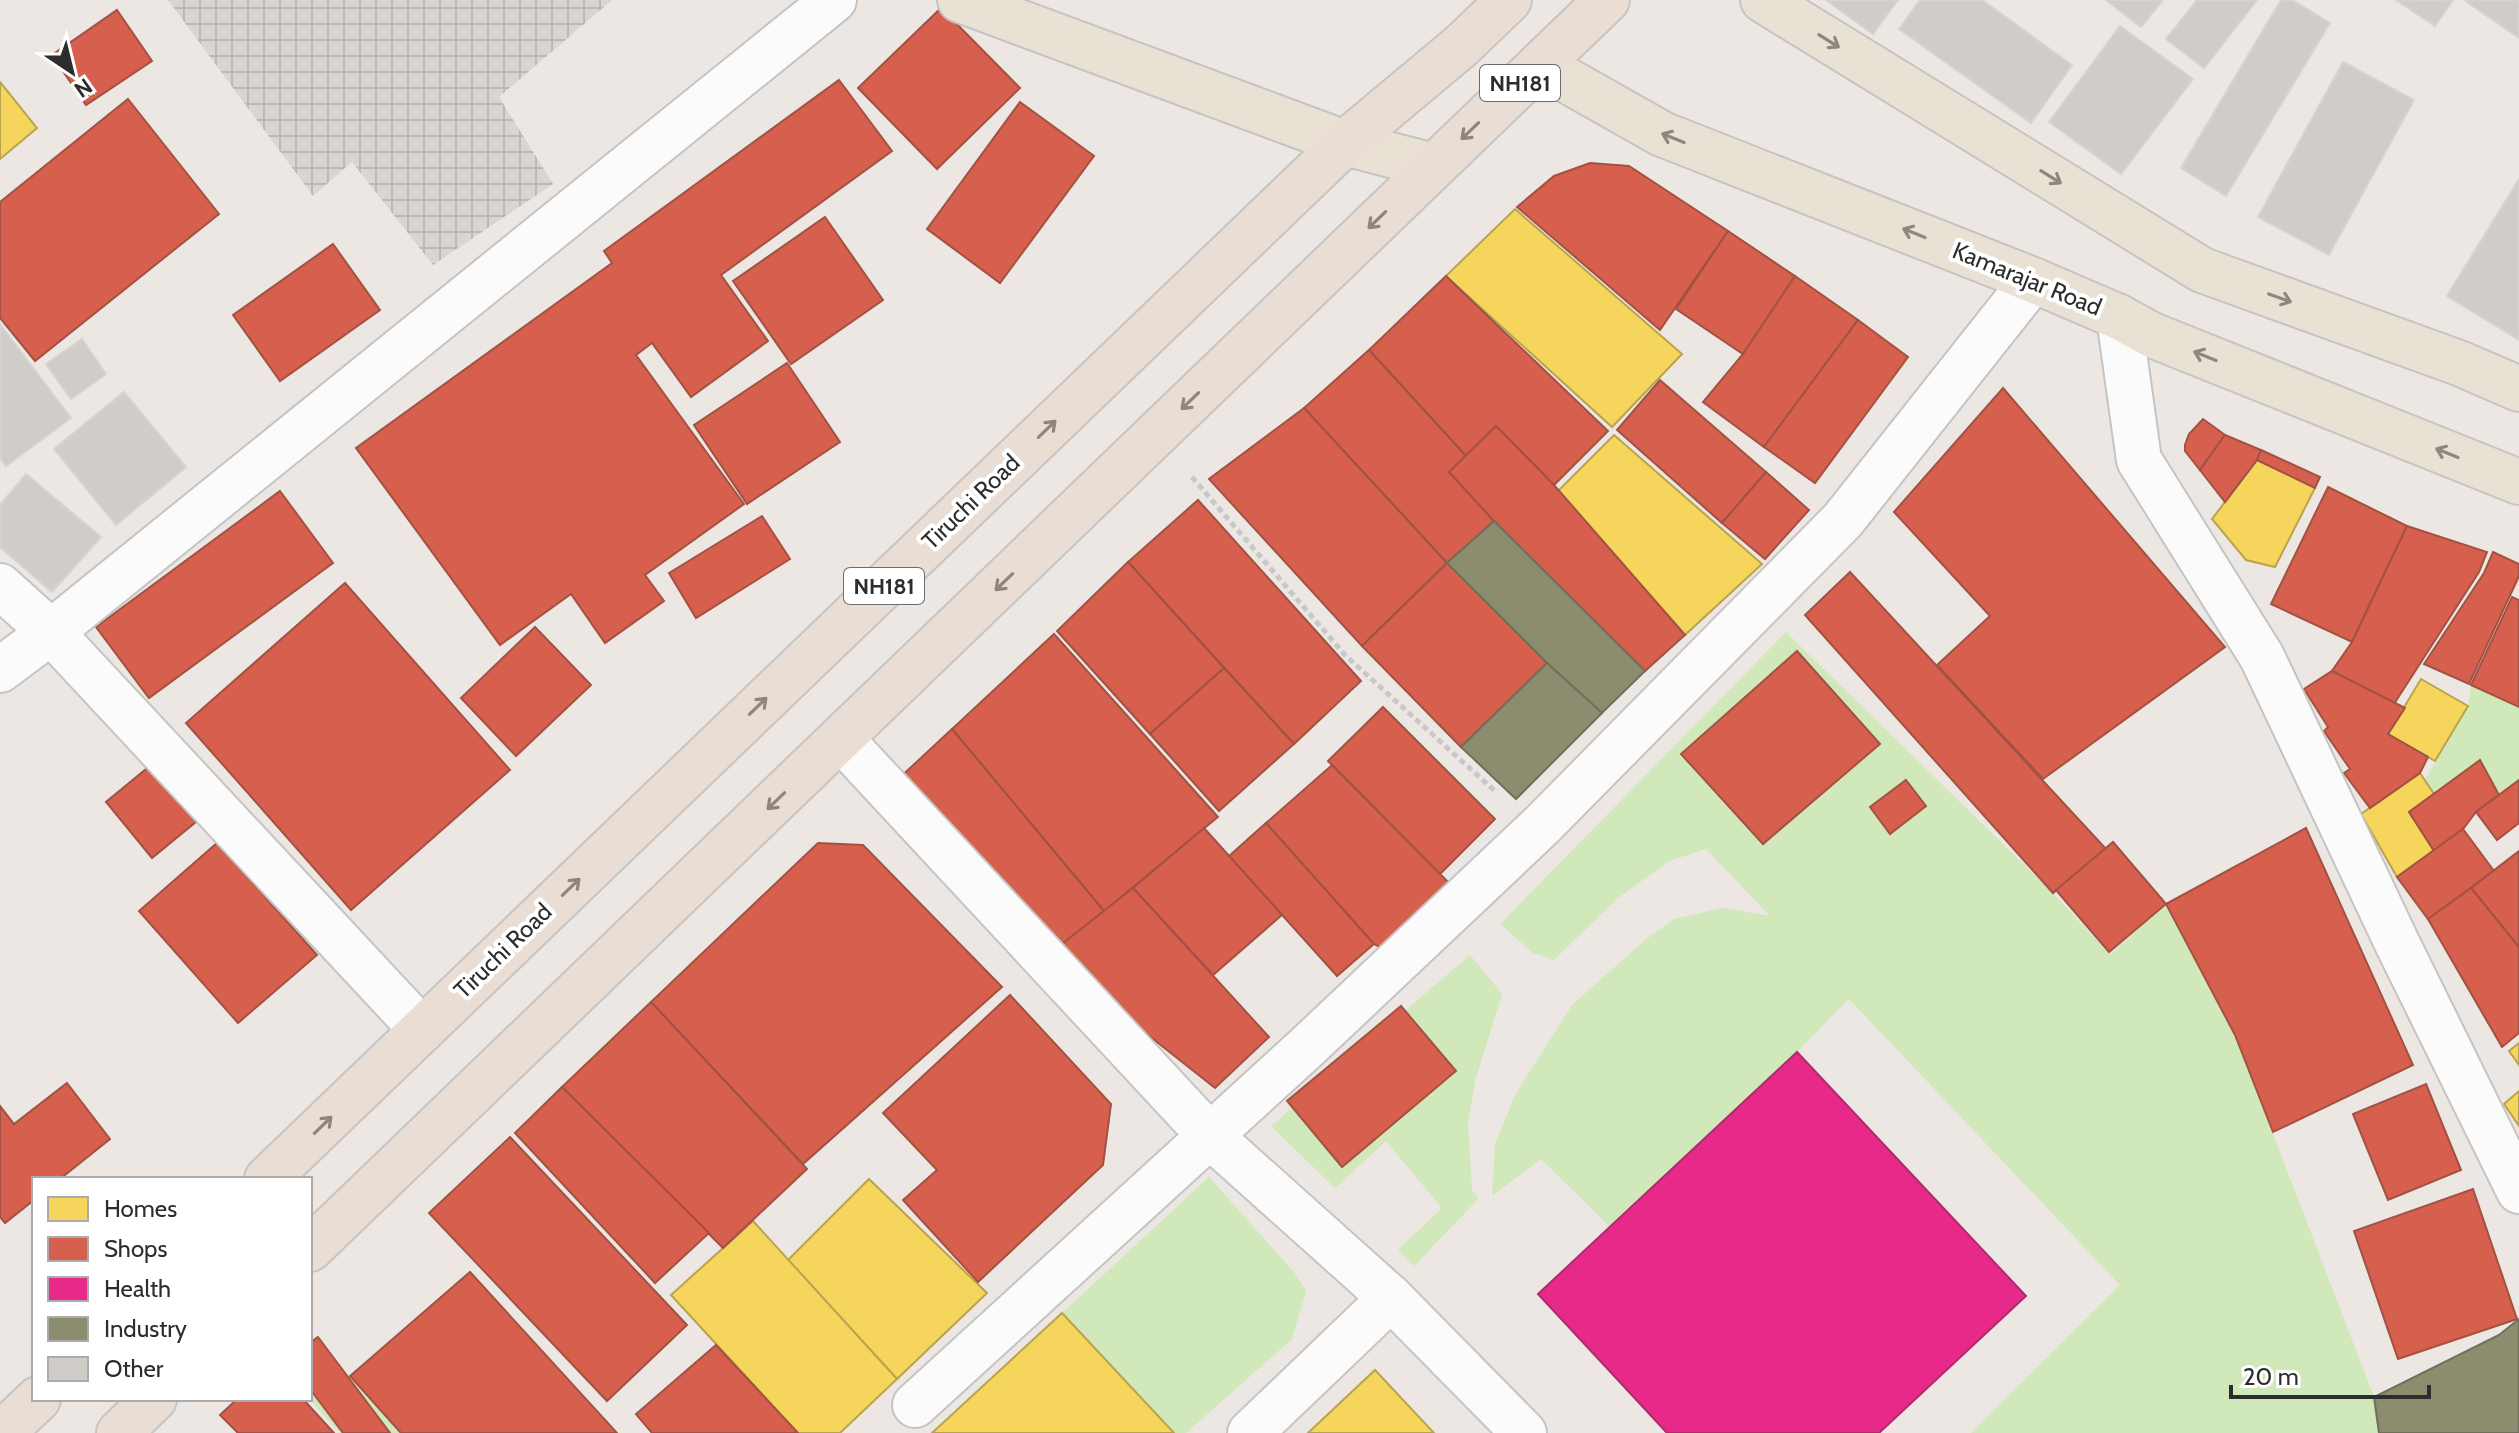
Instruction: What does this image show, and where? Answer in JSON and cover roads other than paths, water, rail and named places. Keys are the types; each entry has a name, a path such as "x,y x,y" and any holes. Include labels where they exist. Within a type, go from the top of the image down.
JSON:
{"highway":[{"name":"Tiruchi Road","path":"269,1177 1345,143 1461,46 1509,0"},
{"name":"NH181","path":"312,1247 1607,0"},
{"path":"119,1433 152,1401"}],"main road":[{"path":"960,0 1345,143 1433,166"},
{"path":"1763,0 2202,270 2459,363 2519,389"},
{"name":"Kamarajar Road","path":"1540,65 1662,134 2033,280 2119,317 2152,335 2519,482"}],"street":[{"path":"0,670 834,0"},
{"path":"915,1405 1319,1037 1542,825 1843,520 2033,280"},
{"path":"2119,317 2139,460 2262,657 2519,1191"},
{"path":"0,586 51,632 422,1030"},
{"path":"841,739 1209,1135 1391,1298 1524,1433"},
{"path":"1250,1433 1391,1298"}]}
